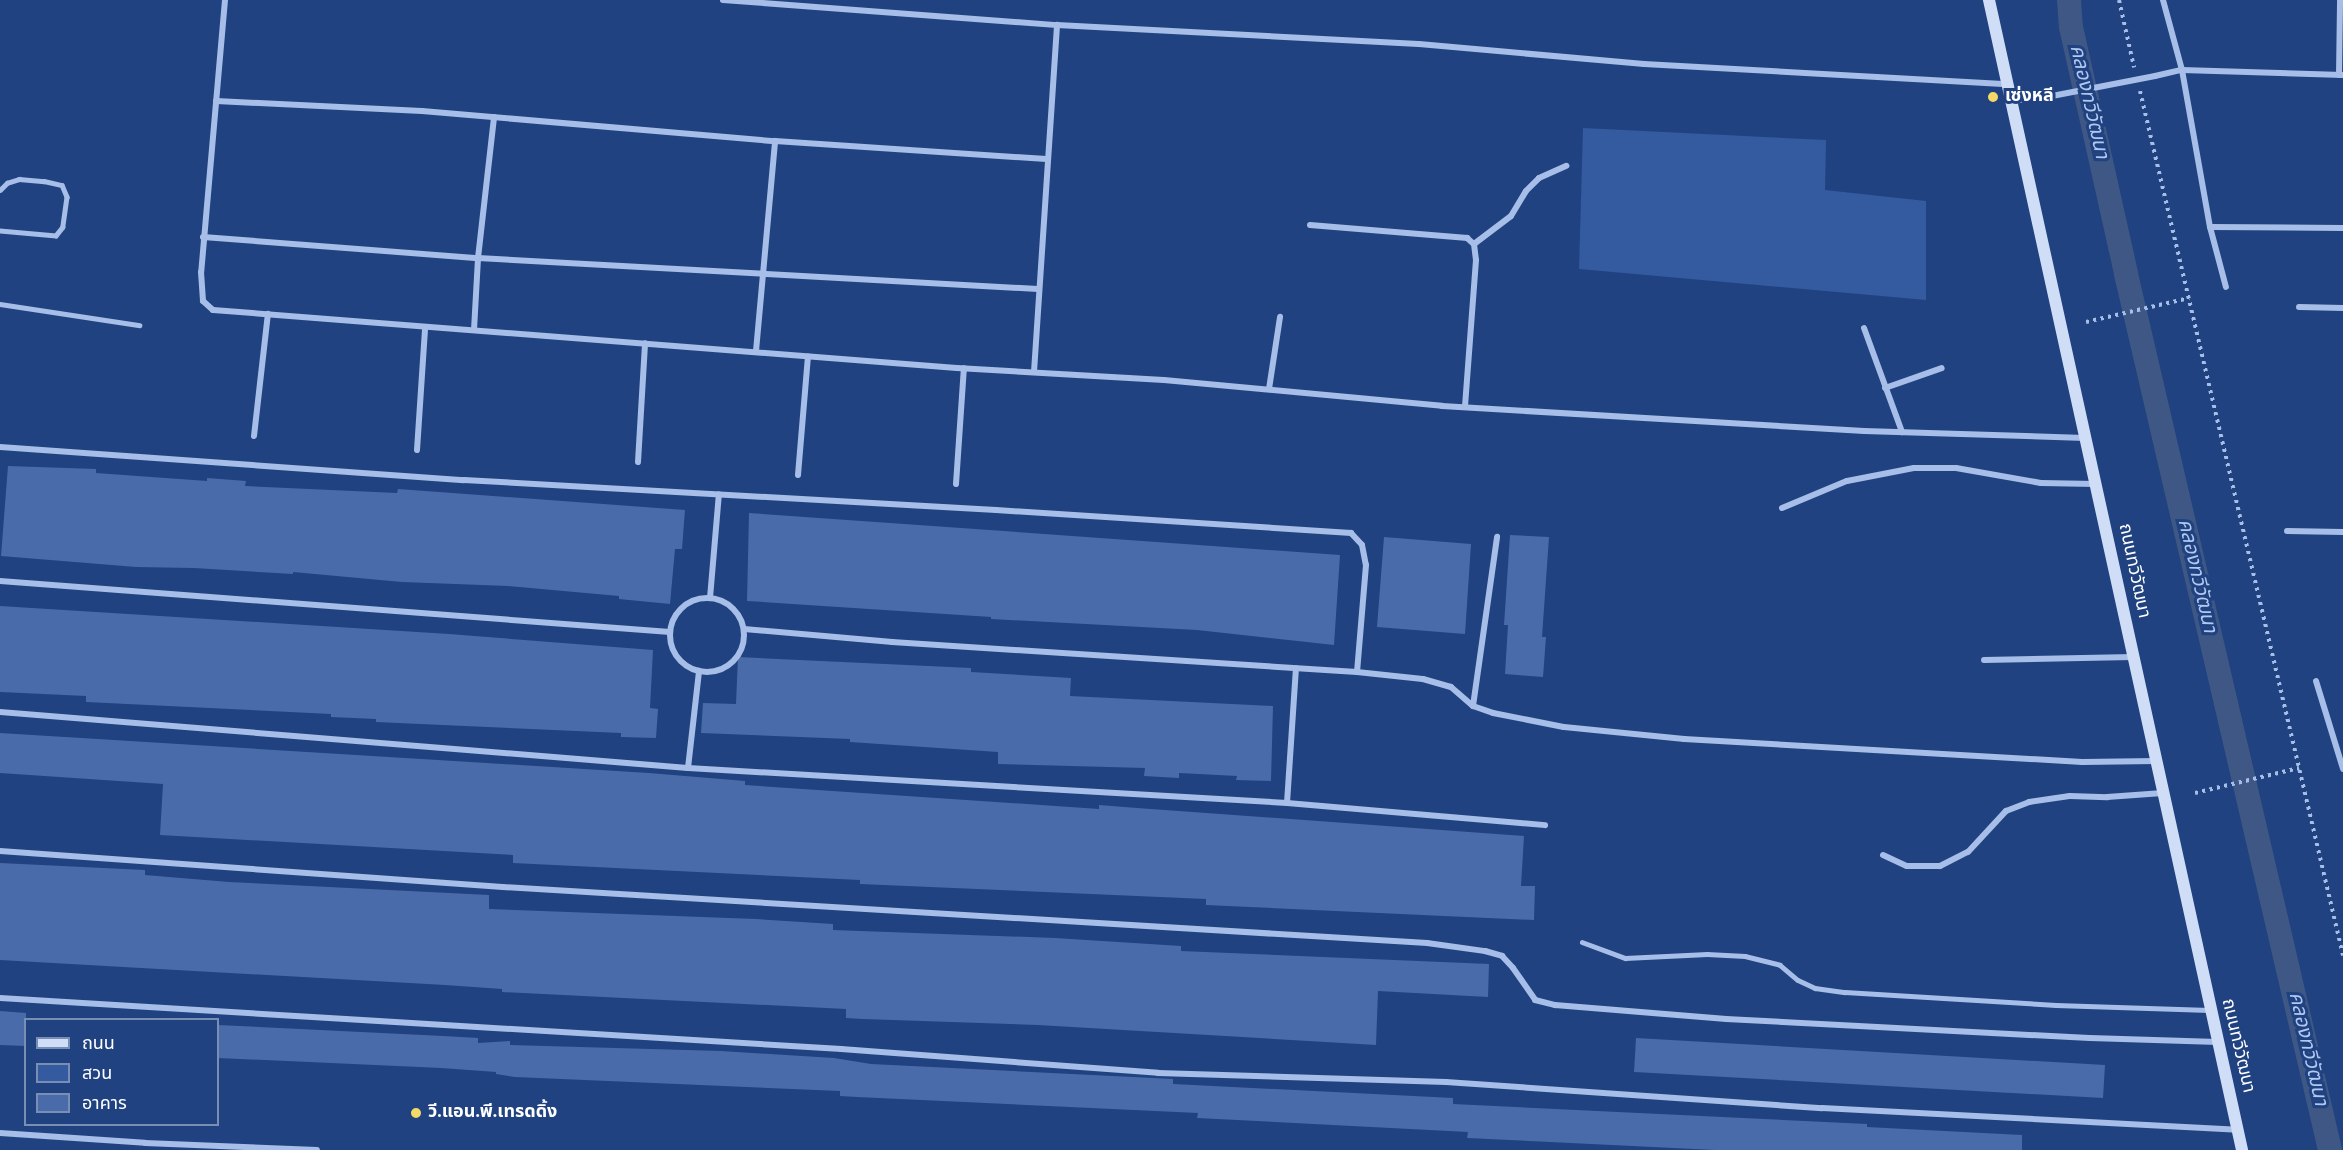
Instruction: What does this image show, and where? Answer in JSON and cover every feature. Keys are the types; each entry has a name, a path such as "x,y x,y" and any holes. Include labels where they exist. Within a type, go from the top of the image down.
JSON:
{"main road":[{"name":"ถนนทวีวัฒนา","path":"1989,0 2242,1150"}],"street":[{"path":"225,0 201,272 203,301 213,310 425,328 1269,389 1465,407 1902,432 2085,438"},
{"path":"723,0 1057,25 1407,43 1644,64 2007,84"},
{"path":"2163,0 2182,70 2211,227 2226,287"},
{"path":"2011,101 2052,96 2182,70 2341,75 2340,0"},
{"path":"1034,372 1046,159 1057,25"},
{"path":"216,101 494,117 775,141 1046,159"},
{"path":"474,330 478,258 494,117"},
{"path":"756,351 775,141"},
{"path":"1474,244 1511,216 1526,191 1539,178 1566,166"},
{"path":"1310,225 1467,238 1474,244 1476,260 1465,407"},
{"path":"2211,227 2343,228"},
{"path":"203,237 478,258 1038,289"},
{"path":"2300,307 2343,308"},
{"path":"254,436 268,314"},
{"path":"1269,389 1280,317"},
{"path":"417,450 425,328"},
{"path":"1864,328 1902,432"},
{"path":"638,462 645,343"},
{"path":"798,475 808,356"},
{"path":"956,484 964,368"},
{"path":"1885,388 1942,368"},
{"path":"0,447 464,480 1351,533 1362,544 1366,565 1357,672"},
{"path":"1782,508 1847,481 1914,468 1956,468 2042,483 2095,484"},
{"path":"710,598 719,494"},
{"path":"2287,531 2343,532"},
{"path":"1473,706 1497,537"},
{"path":"0,581 670,632"},
{"path":"710,598 732,608 740,617 744,629 743,644 737,656 727,666 713,671 687,666 678,657 672,645 670,632 674,619 682,607 695,600 710,598"},
{"path":"744,629 891,642 1357,672 1423,679 1451,687 1473,706 1564,728 1684,739 2082,762 2156,761"},
{"path":"1984,660 2133,657"},
{"path":"1287,803 1296,668"},
{"path":"688,768 699,670"},
{"path":"2316,681 2343,769"},
{"path":"0,712 688,768 1287,803 1545,825"},
{"path":"1883,855 1907,866 1940,866 1968,852 2006,811 2030,802 2070,796 2107,797 2163,793"},
{"path":"0,851 503,887 1426,943 1485,951 1502,956 1535,1000 1555,1005 1726,1019 2090,1038 2218,1042"},
{"path":"0,998 841,1048 1158,1073 1446,1082 1834,1108 2237,1130"},
{"path":"0,1133 146,1143 317,1150"}],"lane":[{"path":"0,190 7,183 19,179 44,181 62,185 67,196 63,227 56,236 0,231"},
{"path":"0,304 139,325"},
{"path":"1582,942 1625,958 1707,954 1744,956 1780,965 1798,980 1815,988 1845,992 2056,1005 2211,1010"}],"path":[{"path":"2119,0 2135,69"},
{"path":"2138,80 2343,955"},
{"path":"2086,322 2189,298"},
{"path":"2195,794 2299,768"}],"green space":[{"path":"1583,128 1826,140 1825,190 1926,201 1926,300 1579,269"}],"building":[{"path":"8,466 96,469 96,473 207,481 207,478 246,481 245,486 397,493 398,489 685,510 682,549 675,549 670,604 619,599 619,596 508,586 402,582 293,572 293,574 136,567 1,556"},
{"path":"749,513 1340,555 1334,645 1197,630 991,619 991,617 747,601"},
{"path":"1510,535 1549,537 1542,637 1546,637 1543,677 1505,674 1508,625 1504,625"},
{"path":"1384,537 1471,544 1465,634 1377,627"},
{"path":"0,606 449,634 653,650 650,708 658,709 656,738 621,737 621,733 376,722 376,719 331,717 331,714 86,702 86,696 0,692"},
{"path":"738,657 971,668 971,672 1071,678 1070,696 1273,706 1271,781 1236,780 1237,776 1179,773 1179,778 1144,776 1145,768 998,764 998,752 850,742 850,739 701,733 703,703 736,704"},
{"path":"0,733 649,773 745,781 745,785 1099,809 1099,805 1524,836 1521,886 1535,886 1534,920 1206,905 1206,899 860,884 860,880 513,863 513,855 160,835 163,784 0,773"},
{"path":"0,863 145,870 145,875 229,882 489,895 489,909 756,919 833,924 833,930 1055,938 1181,946 1181,951 1489,964 1488,997 1378,991 1376,1045 1038,1025 846,1018 846,1009 502,992 502,989 445,985 0,960"},
{"path":"0,1011 26,1013 24,1046 0,1045"},
{"path":"219,1025 478,1038 478,1043 510,1041 510,1045 721,1051 834,1058 871,1064 1173,1079 1173,1084 1453,1098 1453,1104 1867,1124 1867,1127 2022,1135 2022,1150 1715,1150 1467,1138 1468,1132 1197,1118 1198,1113 840,1096 840,1091 515,1077 496,1074 496,1072 219,1058"},
{"path":"1636,1038 2105,1065 2103,1098 1634,1072"}],"waterway":[{"name":"คลองทวีวัฒนา","path":"2069,0 2071,27 2126,274 2330,1150"}],"place":[{"name":"เซ่งหลี","path":"1993,97"},
{"name":"วี.แอน.พี.เทรดดิ้ง","path":"416,1113"}]}
